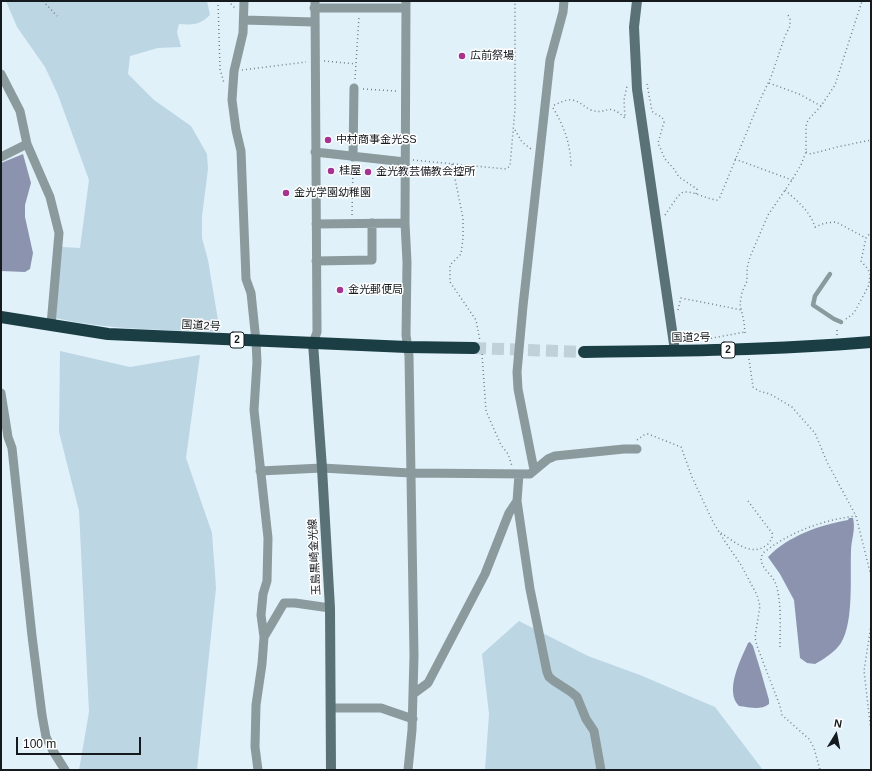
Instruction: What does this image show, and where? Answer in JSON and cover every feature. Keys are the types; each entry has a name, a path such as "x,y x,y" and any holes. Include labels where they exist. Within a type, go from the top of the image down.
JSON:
{"highway":[{"name":"国道2号","path":"1,317 108,334 479,349"},
{"name":"国道2号","path":"584,352 807,347 871,342"}],"main road":[{"path":"637,1 634,27 637,89 674,351"},
{"name":"玉島黒崎金光線","path":"313,343 330,608 331,770"}],"street":[{"path":"244,1 243,33 234,71 232,100 236,130 241,151 246,279 251,294 256,341 257,362 254,410 268,538 266,581 261,615 264,637 256,705 255,747 258,770"},
{"path":"534,470 518,389 517,372 522,306 550,60 563,12 564,1"},
{"path":"313,343 317,332 314,61 315,4 358,8 406,4 405,223 407,262 407,347 409,356 414,656 413,718 408,770"},
{"path":"244,20 314,22"},
{"path":"1,74 20,111 27,144 50,197 59,234 51,325"},
{"path":"353,157 354,88"},
{"path":"1,157 27,144"},
{"path":"316,152 353,157 405,161"},
{"path":"316,261 372,260 372,223"},
{"path":"316,224 405,223"},
{"path":"1,393 8,437 12,448 32,643 42,715 46,737 65,770"},
{"path":"260,471 322,468 410,473 530,474 548,459 555,456 638,449"},
{"path":"516,474 517,501 530,589 547,672 549,677 577,697 586,719 594,732 601,770"},
{"path":"413,694 428,683 485,574 509,513 517,501"},
{"path":"264,637 284,603 296,603 330,608"},
{"path":"331,708 381,708 413,718"}],"lane":[{"path":"830,274 815,296 813,305 841,322"}],"path":[{"path":"43,1 57,16"},
{"path":"218,1 220,69 228,95 232,100"},
{"path":"405,161 506,169 510,166 514,128 515,1"},
{"path":"706,340 745,332 740,304 742,292 747,281 747,268 750,257 768,215 801,165 806,152 806,126 808,120 821,106 835,85 862,1"},
{"path":"358,8 359,14 354,88 405,91"},
{"path":"664,217 678,196 683,192 696,194 710,200 717,200 720,196 760,100 769,84 785,36 790,26 790,19 787,13"},
{"path":"234,71 314,61 356,64"},
{"path":"636,72 643,74 646,79 652,111 655,114 660,115 663,119 664,128 658,143 665,159 679,177 697,189 696,194"},
{"path":"571,167 571,155 566,133 551,104 574,100 590,110 601,111 612,109 618,111 625,118 624,100 628,80"},
{"path":"769,84 799,94 821,106"},
{"path":"514,128 522,142 531,149 532,154"},
{"path":"806,152 811,154 871,140"},
{"path":"352,223 353,157"},
{"path":"735,159 792,180"},
{"path":"452,164 463,218 463,238 461,254 450,265 450,282 476,320 486,411 501,445 508,454 516,474"},
{"path":"785,190 809,214 815,227 825,223 836,222 866,238"},
{"path":"836,345 837,326 854,313 869,285 870,274 868,269 861,261 866,238 871,232"},
{"path":"678,311 681,298 742,310"},
{"path":"749,360 754,387 759,391 770,394 792,407 815,433 827,462 856,516 871,576"},
{"path":"624,449 648,434 681,447 698,491 719,532 742,565 757,595 760,606 756,637 782,715 809,739 814,748 820,770"},
{"path":"719,532 748,549 762,548 771,541 773,536 772,533 748,501"},
{"path":"780,647 778,593 775,582 761,563 760,558 766,551 790,535 832,520 856,516"},
{"path":"762,548 766,551"},
{"path":"871,626 864,671 871,731"}],"shaded area":[{"path":"6,1 207,1 210,15 203,21 196,24 179,24 177,32 181,47 158,48 130,56 128,74 154,100 191,126 207,154 208,169 202,216 202,238 208,260 220,332 116,327 55,318 62,247 80,248 89,180 58,95 45,67 17,27"},
{"path":"23,154 31,183 25,205 25,217 33,253 30,269 25,272 1,271 1,163"},
{"path":"60,351 130,367 200,355 186,458 212,533 216,588 197,770 79,770 89,712 79,511 59,432"},
{"path":"849,518 853,518 854,527 851,547 850,611 845,634 839,646 829,655 815,664 807,663 800,658 794,600 780,574 768,557 785,543 805,532 848,520"},
{"path":"519,621 588,656 640,675 715,707 763,770 485,770 489,714 482,654"},
{"path":"750,642 753,646 769,700 769,704 766,706 754,708 739,706 735,700 733,692 733,684 738,666 748,643"}],"tunnel":[{"path":"474,348 584,352"}],"place":[{"name":"広前祭場","path":"462,56"},
{"name":"中村商事金光SS","path":"328,140"},
{"name":"桂屋","path":"331,171"},
{"name":"金光教芸備教会控所","path":"368,172"},
{"name":"金光学園幼稚園","path":"286,193"},
{"name":"金光郵便局","path":"340,290"}]}
